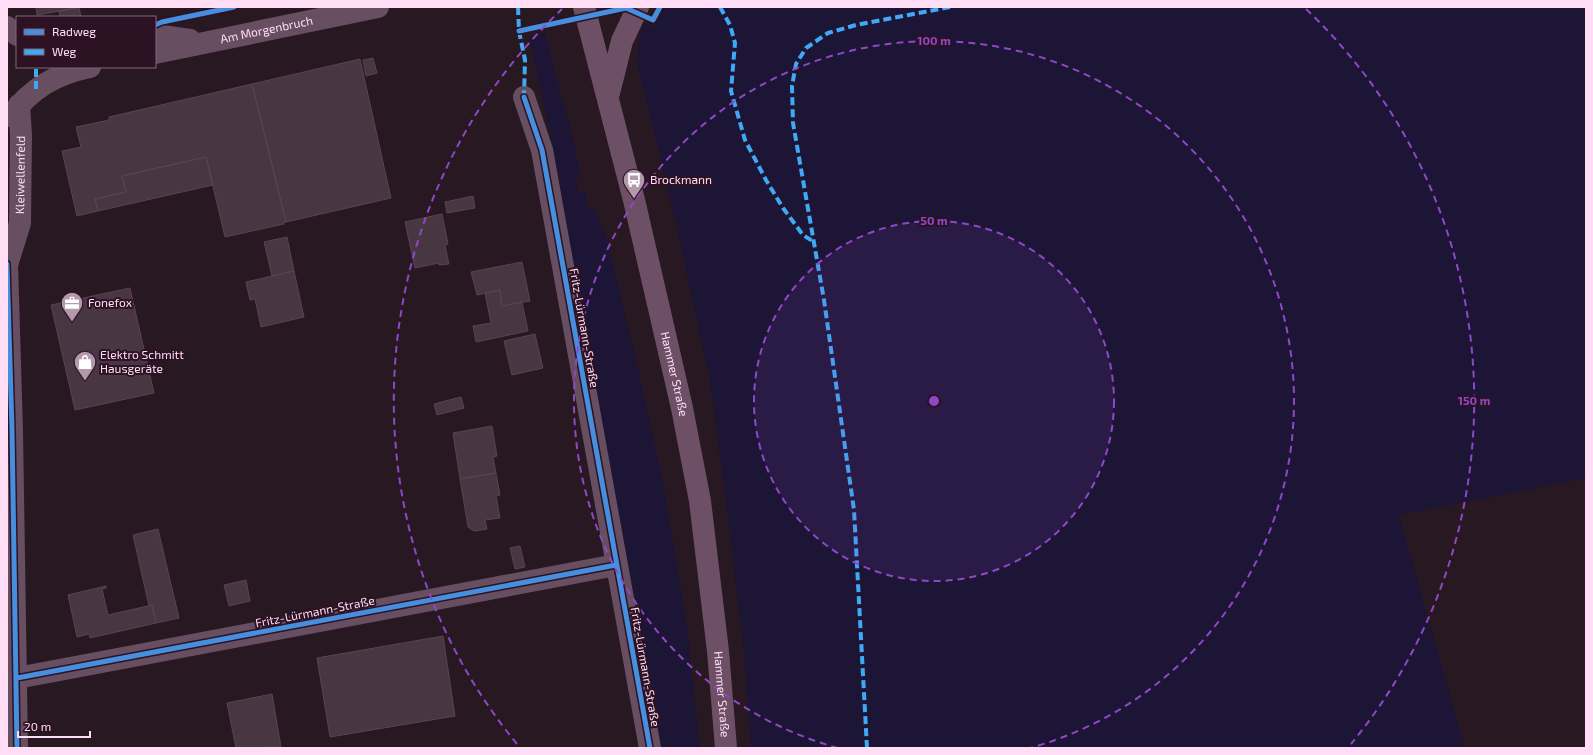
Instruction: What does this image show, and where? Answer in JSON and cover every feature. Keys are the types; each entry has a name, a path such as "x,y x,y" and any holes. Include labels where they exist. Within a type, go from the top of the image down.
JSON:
{"main road":[{"name":"Hammer Straße","path":"584,7 608,96 682,408 700,501 718,651 726,748"},
{"path":"608,96 622,41 638,7"}],"street":[{"name":"Am Morgenbruch","path":"156,53 378,7"},
{"path":"156,35 208,42"},
{"path":"11,111 27,96 48,82 61,76 87,68"},
{"name":"Fritz-Lürmann-Straße","path":"524,97 542,150 650,748"},
{"name":"Kleiwellenfeld","path":"11,111 21,135 20,223 7,265 9,431 17,678 16,748"},
{"name":"Fritz-Lürmann-Straße","path":"17,678 616,565"}],"shaded area":[{"path":"665,7 1586,7 1586,478 1399,515 1465,748 751,748 744,652 710,382 676,223 637,63 639,40 643,24 654,27"},
{"path":"545,33 581,176 575,178 579,192 585,191 589,210 594,208 607,239 663,482 686,620 700,748 658,748 552,142 529,37"}],"building":[{"path":"36,7 77,7 77,8 37,15"},
{"path":"79,7 81,16 60,16 59,11"},
{"path":"373,58 377,73 366,76 363,60"},
{"path":"360,59 391,198 286,222 252,84"},
{"path":"252,84 286,222 284,222 284,224 225,237 206,157 122,176 126,192 95,199 98,211 77,216 62,151 81,147 76,127 109,120 109,117"},
{"path":"206,157 213,185 98,211 95,199 126,192 122,176"},
{"path":"473,196 475,208 447,213 445,202"},
{"path":"442,214 448,244 445,245 449,264 439,265 439,263 415,268 405,222"},
{"path":"287,237 294,271 272,276 264,242"},
{"path":"522,262 530,301 502,306 500,290 477,295 471,272"},
{"path":"294,271 304,317 261,327 255,299 250,300 246,282"},
{"path":"130,288 154,393 75,410 51,305"},
{"path":"500,290 502,306 522,302 528,331 476,342 473,326 491,323 485,293"},
{"path":"535,334 543,368 512,375 504,341"},
{"path":"461,397 464,408 437,415 434,404"},
{"path":"492,426 497,456 493,457 496,473 460,479 453,433"},
{"path":"496,473 500,495 496,496 500,518 485,520 487,529 474,531 468,527 460,479"},
{"path":"158,529 179,618 156,623 152,605 149,606 133,535"},
{"path":"520,546 525,567 515,569 510,548"},
{"path":"246,580 250,601 229,606 224,585"},
{"path":"106,586 106,588 102,589 108,615 152,605 156,623 90,638 89,634 77,637 68,595"},
{"path":"443,636 455,716 330,737 317,658"},
{"path":"272,694 281,747 236,748 227,703"}],"marked path":[{"path":"518,7 519,31 525,60 524,97"},
{"path":"720,7 730,25 735,43 731,91 745,140 783,208 803,235 814,242"},
{"path":"867,748 854,510 824,300 793,123 792,86 796,64 806,48 828,33 856,25 950,7"},
{"path":"36,68 36,89"}],"cycle path":[{"path":"156,25 234,7"},
{"path":"519,31 626,8 653,20 660,7"},
{"path":"524,97 542,150 650,748"},
{"path":"7,264 12,430 17,748"},
{"path":"17,678 616,565"}],"place":[{"name":"Brockmann","path":"634,200"},
{"name":"Fonefox","path":"72,322"},
{"name":"Elektro Schmitt Hausgeräte","path":"85,382"}]}
